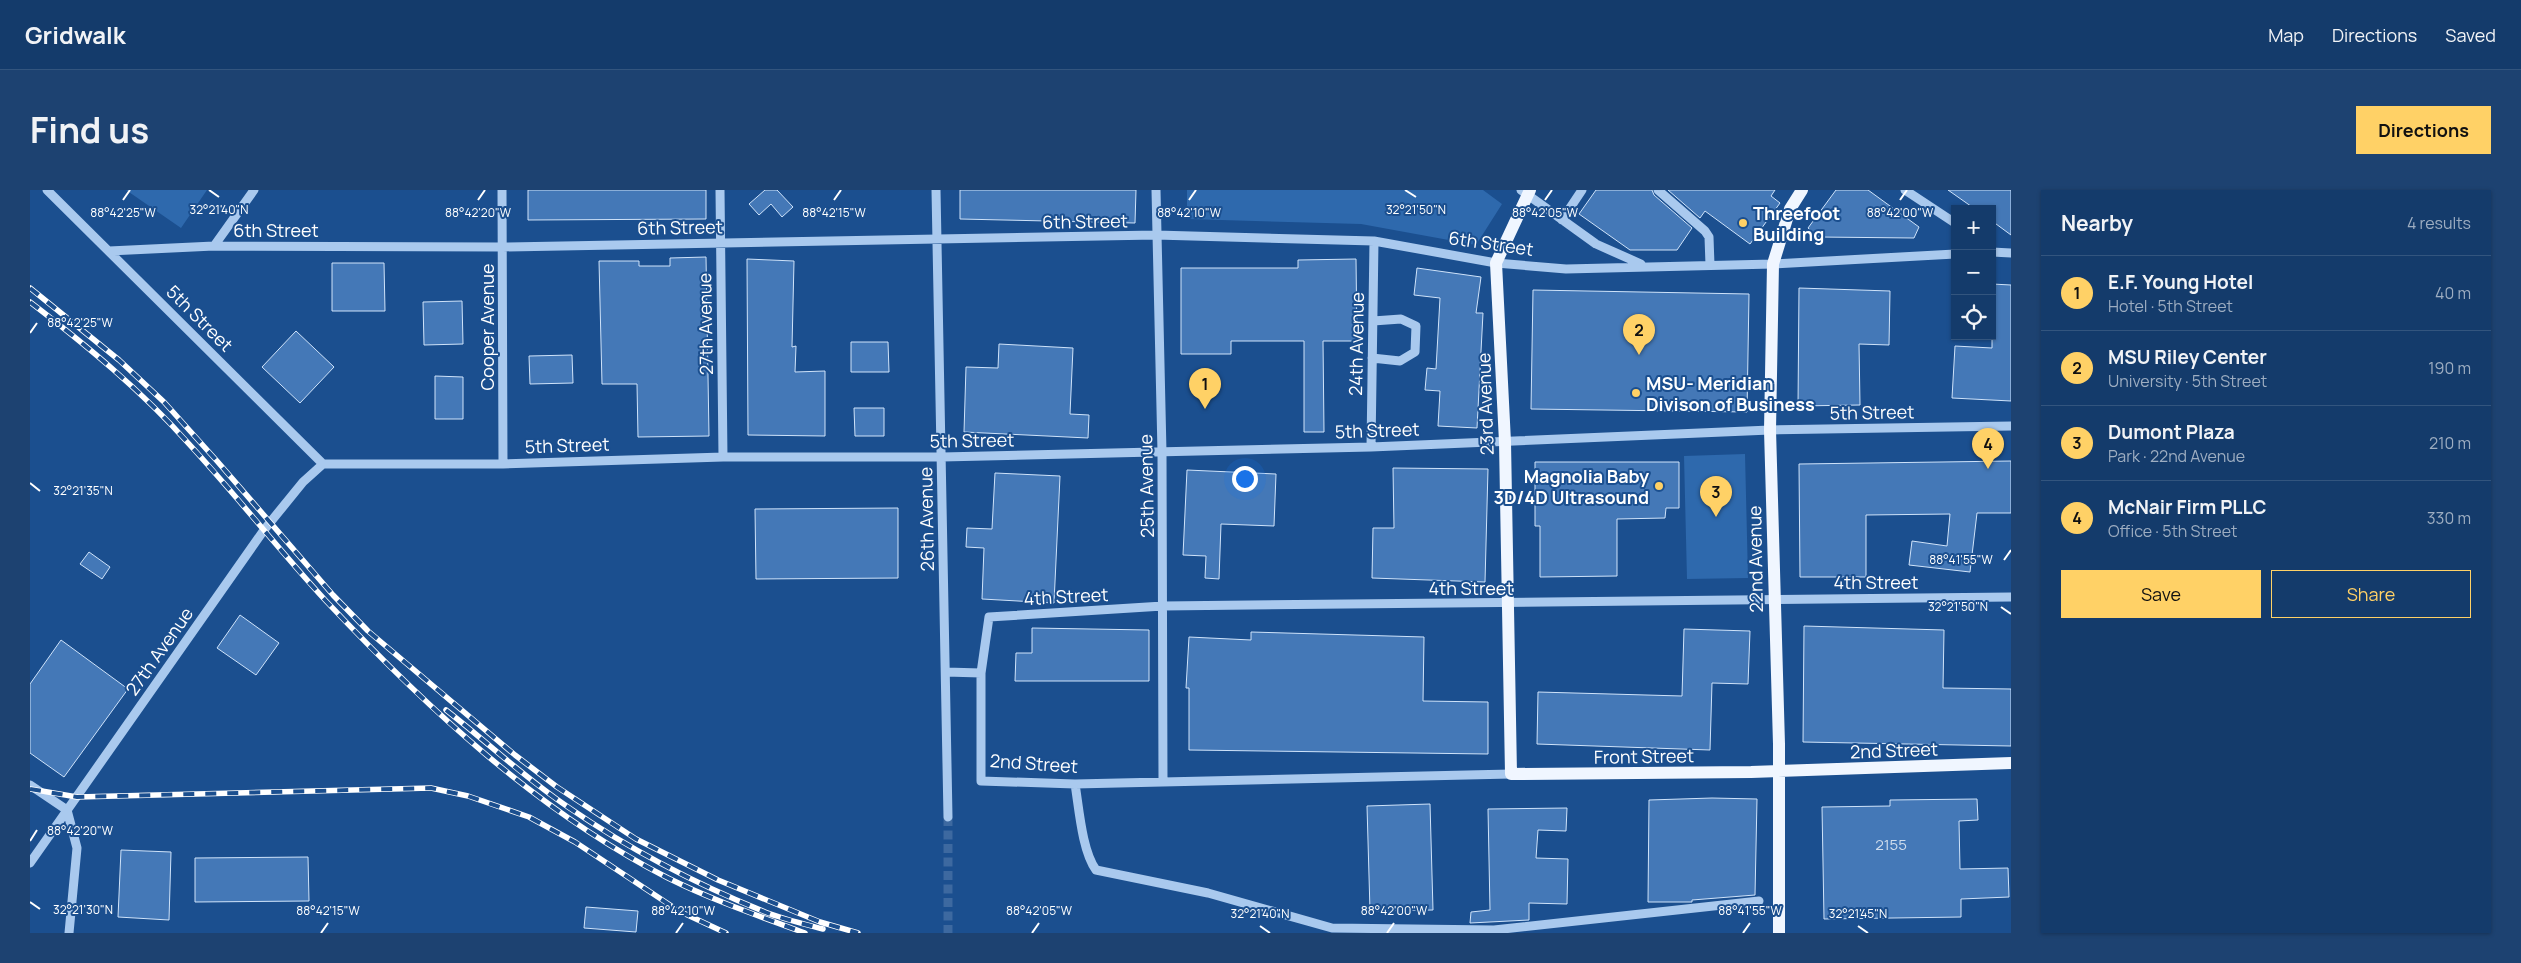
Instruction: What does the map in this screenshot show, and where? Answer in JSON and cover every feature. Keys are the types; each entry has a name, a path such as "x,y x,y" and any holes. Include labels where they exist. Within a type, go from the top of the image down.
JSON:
{"main road":[{"name":"22nd Avenue","path":"1779,933 1779,771 1770,430 1772,264 1790,209 1802,190"},
{"name":"23rd Avenue","path":"1511,774 1505,442 1496,263 1526,191"},
{"name":"2nd Street","path":"1779,771 2011,763"},
{"name":"Front Street","path":"1511,774 1779,771"}],"street":[{"name":"5th Street","path":"47,190 323,464 503,464 723,457 942,457 1370,447 1770,430 2011,426"},
{"path":"214,246 254,190"},
{"name":"Cooper Avenue","path":"502,190 503,464"},
{"name":"27th Avenue","path":"720,190 723,457"},
{"name":"26th Avenue","path":"936,190 948,817"},
{"name":"25th Avenue","path":"1156,190 1162,452 1164,782"},
{"path":"1562,220 1582,190"},
{"path":"1658,190 1705,231 1709,237 1710,265"},
{"path":"1905,190 1951,219"},
{"path":"1526,191 1596,244 1644,266"},
{"name":"6th Street","path":"109,252 214,246 503,247 1156,235 1374,241 1496,263 1566,269 1772,264 1951,254"},
{"name":"24th Avenue","path":"1370,447 1374,241"},
{"path":"1996,250 2011,252"},
{"path":"1372,358 1400,361 1415,352 1416,326 1401,319 1373,321"},
{"name":"27th Avenue","path":"30,863 264,530 303,482 323,464"},
{"name":"4th Street","path":"981,673 988,617 1163,606 1507,604 2011,597"},
{"path":"946,672 981,673"},
{"name":"2nd Street","path":"981,673 982,781 1075,784 1511,774"},
{"path":"1075,784 1083,829 1092,864 1096,870 1208,893 1332,928 1494,930 1759,901"},
{"path":"30,785 67,810 77,848 69,933"}],"shaded area":[{"path":"126,190 207,190 181,228"},
{"path":"1187,190 1483,190 1502,204 1476,245 1361,224 1187,219"},
{"path":"1745,454 1748,578 1687,579 1684,456"}],"building":[{"path":"528,190 706,190 706,219 528,220"},
{"path":"765,190 777,190 793,207 782,217 771,204 759,215 749,204"},
{"path":"960,190 1136,190 1135,223 960,219"},
{"path":"1596,190 1652,190 1654,195 1692,228 1677,250 1630,250 1579,214"},
{"name":"Threefoot Building","path":"1668,190 1775,190 1771,196 1780,203 1750,244 1705,211 1700,218"},
{"path":"1836,190 1868,190 1919,227 1914,238 1818,237 1808,228"},
{"path":"1948,190 2011,190 2011,235 1996,224 1996,205 1969,205"},
{"path":"706,257 709,436 638,437 637,384 602,384 599,261 639,261 639,266 670,266 670,258"},
{"path":"747,259 794,261 792,347 796,346 795,372 825,371 825,436 748,435"},
{"path":"1356,259 1357,341 1323,341 1324,432 1304,432 1304,341 1231,341 1231,354 1181,354 1181,268 1298,268 1298,260"},
{"path":"332,263 384,263 385,311 332,311"},
{"path":"1417,268 1481,277 1476,313 1483,313 1477,428 1438,426 1440,391 1425,390 1427,368 1436,369 1440,298 1414,295"},
{"path":"1996,284 2011,285 2011,401 1952,398 1955,346 1992,348 1992,340 1996,340"},
{"path":"1799,288 1890,291 1889,345 1859,344 1860,405 1798,406"},
{"path":"1533,290 1749,294 1747,412 1531,409"},
{"path":"462,301 463,344 424,345 423,302"},
{"path":"296,331 334,367 300,403 262,367"},
{"path":"851,342 888,342 889,372 851,372"},
{"path":"999,344 1073,348 1070,414 1089,415 1088,438 964,432 966,367 998,368"},
{"path":"572,355 573,383 530,384 529,356"},
{"path":"435,376 463,377 463,419 435,419"},
{"path":"854,408 884,408 884,436 855,436"},
{"path":"2011,461 2011,513 1977,513 1970,572 1909,565 1912,541 1947,546 1950,514 1866,515 1866,577 1800,577 1799,464"},
{"path":"1535,462 1679,462 1679,508 1666,508 1665,518 1617,519 1617,576 1540,577 1540,526 1535,526"},
{"path":"1393,468 1488,469 1485,582 1372,578 1373,528 1394,528"},
{"path":"1187,470 1276,474 1274,526 1221,524 1219,579 1205,578 1206,556 1183,555"},
{"path":"995,473 1060,476 1054,603 982,599 984,548 966,547 967,528 992,529"},
{"path":"898,508 898,578 756,579 755,509"},
{"path":"89,552 110,567 102,579 80,564"},
{"path":"240,615 279,643 256,675 217,648"},
{"path":"1804,626 1944,630 1943,688 2011,689 2011,746 1803,742"},
{"path":"1032,628 1149,630 1149,681 1015,681 1016,653 1032,653"},
{"path":"1684,629 1750,631 1748,684 1712,683 1710,750 1537,744 1538,692 1682,696"},
{"path":"1251,632 1424,637 1423,701 1488,702 1488,754 1189,750 1189,688 1186,688 1189,637 1251,640"},
{"path":"61,640 128,689 64,777 30,753 30,684"},
{"path":"1757,799 1755,895 1692,900 1692,902 1648,902 1649,800"},
{"path":"1977,799 1978,820 1959,821 1960,869 2008,868 2009,897 1961,899 1961,917 1824,919 1822,807 1890,806 1890,800"},
{"path":"1430,804 1433,910 1370,911 1367,806"},
{"path":"1567,808 1566,831 1538,830 1536,858 1568,859 1567,904 1529,903 1529,920 1470,923 1471,912 1490,910 1488,809"},
{"path":"121,850 171,852 169,920 118,917"},
{"path":"308,857 309,901 195,902 195,858"},
{"path":"586,907 638,911 636,932 584,928"}],"tunnel":[{"path":"948,817 948,933"}],"railway":[{"path":"30,288 119,360 164,402 333,595 368,631 515,755 557,787 636,839 718,880 820,922 858,933"},
{"path":"30,302 93,352 171,424 291,562 364,641 403,680 485,754 573,821 620,851 668,878 736,907 805,933"},
{"path":"446,710 552,796 639,851 688,878 739,901 779,917 823,929"},
{"path":"30,789 77,797 431,788 468,796 529,817 575,842 679,911 726,933"}],"place":[{"name":"Threefoot Building","path":"1743,223"},
{"name":"MSU Riley Center","path":"1639,355"},
{"name":"MSU- Meridian Divison of Business","path":"1636,393"},
{"name":"E.F. Young Hotel","path":"1205,409"},
{"name":"McNair Firm PLLC","path":"1988,469"},
{"name":"Magnolia Baby 3D/4D Ultrasound","path":"1659,486"},
{"name":"Dumont Plaza","path":"1716,517"}]}
